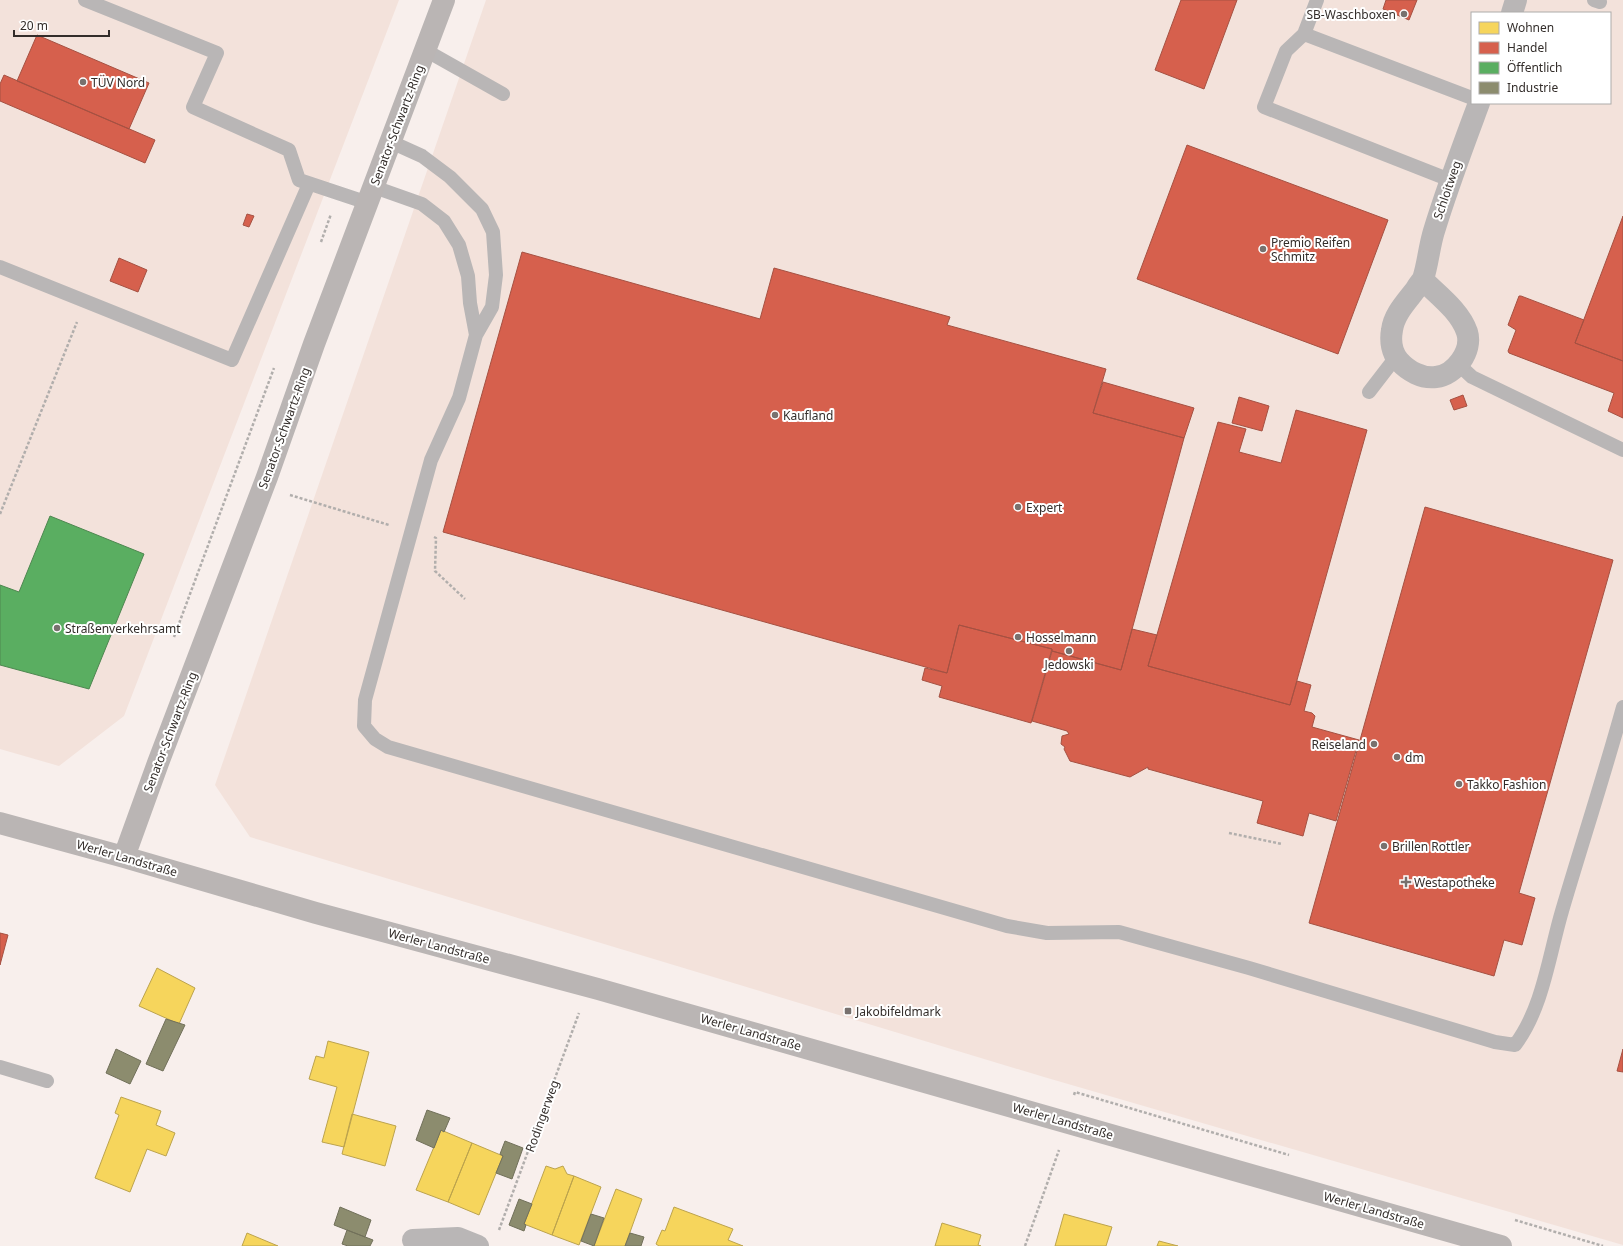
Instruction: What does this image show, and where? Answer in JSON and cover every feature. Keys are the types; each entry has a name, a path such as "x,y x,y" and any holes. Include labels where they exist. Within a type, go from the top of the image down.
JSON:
{"main road":[{"name":"Senator-Schwartz-Ring","path":"124,857 161,755 263,487 314,344 444,0"},
{"name":"Werler Landstraße","path":"0,823 124,857 316,913 588,986 1501,1246"}],"street":[{"path":"1512,12 1516,0"},
{"name":"Schloitweg","path":"1422,280 1459,318 1468,333 1468,349 1458,364 1449,372 1436,377 1421,376 1406,370 1396,357 1391,343 1392,329 1397,314 1422,280 1433,234 1450,180 1479,104"},
{"path":"413,1240 458,1238 478,1246"}],"lane":[{"path":"85,0 218,53 193,107 289,150 299,180 338,194 371,195 422,204 444,221 460,245 468,276 470,303 476,335"},
{"path":"1317,0 1304,34 1286,51 1264,107 1450,180"},
{"path":"1304,34 1471,98"},
{"path":"425,50 503,94"},
{"path":"391,142 422,156 450,177 482,209 494,232 496,275 492,307 476,335 459,398 431,460 365,700 364,726 375,739 388,747 1008,926 1047,933 1119,932 1249,968 1495,1042 1516,1045 1524,1033 1542,988 1561,912 1623,707"},
{"path":"0,267 232,360 309,184"},
{"path":"1369,392 1396,357"},
{"path":"1458,364 1472,377 1623,450"},
{"path":"0,1068 47,1081"}],"path":[{"path":"319,246 338,194"},
{"path":"0,514 85,301"},
{"path":"172,641 275,365"},
{"path":"263,487 436,538 435,571 465,599"},
{"path":"1229,832 1282,844"},
{"name":"Rodingerweg","path":"499,1232 572,1036 588,986"},
{"path":"1025,1246 1051,1174"}],"shaded area":[{"path":"0,0 399,0 124,716 59,766 0,749"},
{"path":"486,0 1623,0 1623,1245 1044,1077 250,837 215,785"}],"building: Wohnen":[{"path":"157,968 195,988 179,1024 139,1006"},
{"path":"328,1041 369,1052 344,1147 322,1142 337,1087 309,1079 316,1056 324,1058"},
{"path":"121,1097 161,1111 156,1125 175,1133 166,1156 147,1149 130,1192 95,1178 119,1115 115,1113"},
{"path":"352,1114 396,1126 385,1166 342,1154"},
{"path":"441,1130 472,1143 448,1202 416,1190"},
{"path":"472,1143 503,1156 479,1215 448,1202"},
{"path":"546,1166 555,1169 563,1166 567,1174 574,1176 552,1235 524,1224"},
{"path":"574,1176 601,1187 579,1245 552,1235"},
{"path":"616,1189 642,1199 625,1246 594,1246"},
{"path":"674,1207 733,1229 728,1240 743,1246 659,1246 656,1244 662,1230 665,1231"},
{"path":"1064,1214 1112,1227 1106,1246 1055,1246"},
{"path":"942,1223 981,1235 978,1245 981,1246 935,1246"},
{"path":"247,1233 278,1246 242,1246"},
{"path":"1159,1241 1178,1246 1157,1246"}],"building: Handel":[{"path":"1181,0 1237,0 1204,89 1155,70"},
{"name":"SB-Waschboxen","path":"1386,0 1417,0 1409,20 1383,9"},
{"name":"TÜV Nord","path":"37,35 149,83 129,129 17,81"},
{"path":"4,75 155,140 145,163 0,101 0,84"},
{"name":"Premio Reifen Schmitz","path":"1187,145 1388,220 1338,354 1137,279"},
{"path":"247,214 254,216 249,227 243,225"},
{"path":"1623,216 1623,361 1575,343"},
{"path":"522,252 760,319 774,268 950,317 947,325 1106,369 1093,413 1184,438 1121,670 1052,651 1052,649 959,625 947,673 443,532"},
{"path":"119,258 147,270 138,292 110,281"},
{"path":"1519,296 1584,320 1575,343 1623,361 1623,418 1608,411 1614,393 1509,353 1508,351 1516,330 1508,325"},
{"path":"1103,382 1194,408 1184,438 1093,413"},
{"path":"1463,395 1467,406 1454,410 1450,400"},
{"path":"1239,397 1269,406 1262,431 1232,423"},
{"path":"1296,410 1367,430 1290,705 1148,666 1218,422 1246,429 1239,452 1281,463"},
{"path":"1425,507 1613,560 1519,893 1535,898 1522,945 1504,940 1494,976 1309,923"},
{"path":"959,625 1052,649 1031,723 939,697 942,686 922,680 925,668 947,673"},
{"path":"1132,629 1157,635 1148,666 1290,705 1297,681 1311,685 1304,711 1312,713 1315,716 1312,727 1359,740 1336,821 1309,813 1303,836 1257,823 1263,801 1148,769 1148,767 1130,777 1070,761 1064,749 1065,747 1061,744 1062,736 1069,734 1067,731 1032,721 1052,651 1121,670"},
{"path":"0,933 8,935 0,965"},
{"path":"1623,1049 1623,1072 1617,1071"}],"building: Öffentlich":[{"name":"Straßenverkehrsamt","path":"50,516 144,554 89,689 0,665 0,585 19,592"}],"building: Industrie":[{"path":"166,1019 185,1025 163,1071 146,1064"},
{"path":"116,1049 141,1061 130,1084 106,1073"},
{"path":"427,1110 450,1118 444,1132 441,1130 434,1148 416,1140"},
{"path":"505,1141 523,1148 512,1179 496,1173 503,1156 500,1154"},
{"path":"519,1199 532,1204 524,1224 526,1225 524,1231 509,1225"},
{"path":"340,1207 371,1220 365,1237 334,1225"},
{"path":"591,1214 604,1218 594,1246 581,1241"},
{"path":"347,1230 373,1240 370,1246 348,1246 342,1244"},
{"path":"630,1233 644,1237 641,1246 625,1246"}],"place":[{"name":"SB-Waschboxen","path":"1404,14"},
{"name":"TÜV Nord","path":"83,82"},
{"name":"Premio Reifen Schmitz","path":"1263,249"},
{"name":"Kaufland","path":"775,415"},
{"name":"Expert","path":"1018,507"},
{"name":"Straßenverkehrsamt","path":"57,628"},
{"name":"Hosselmann","path":"1018,637"},
{"name":"Jedowski","path":"1069,651"},
{"name":"Reiseland","path":"1374,744"},
{"name":"dm","path":"1397,757"},
{"name":"Takko Fashion","path":"1459,784"},
{"name":"Brillen Rottler","path":"1384,846"},
{"name":"Westapotheke","path":"1406,882"},
{"name":"Jakobifeldmark","path":"848,1011"}]}
